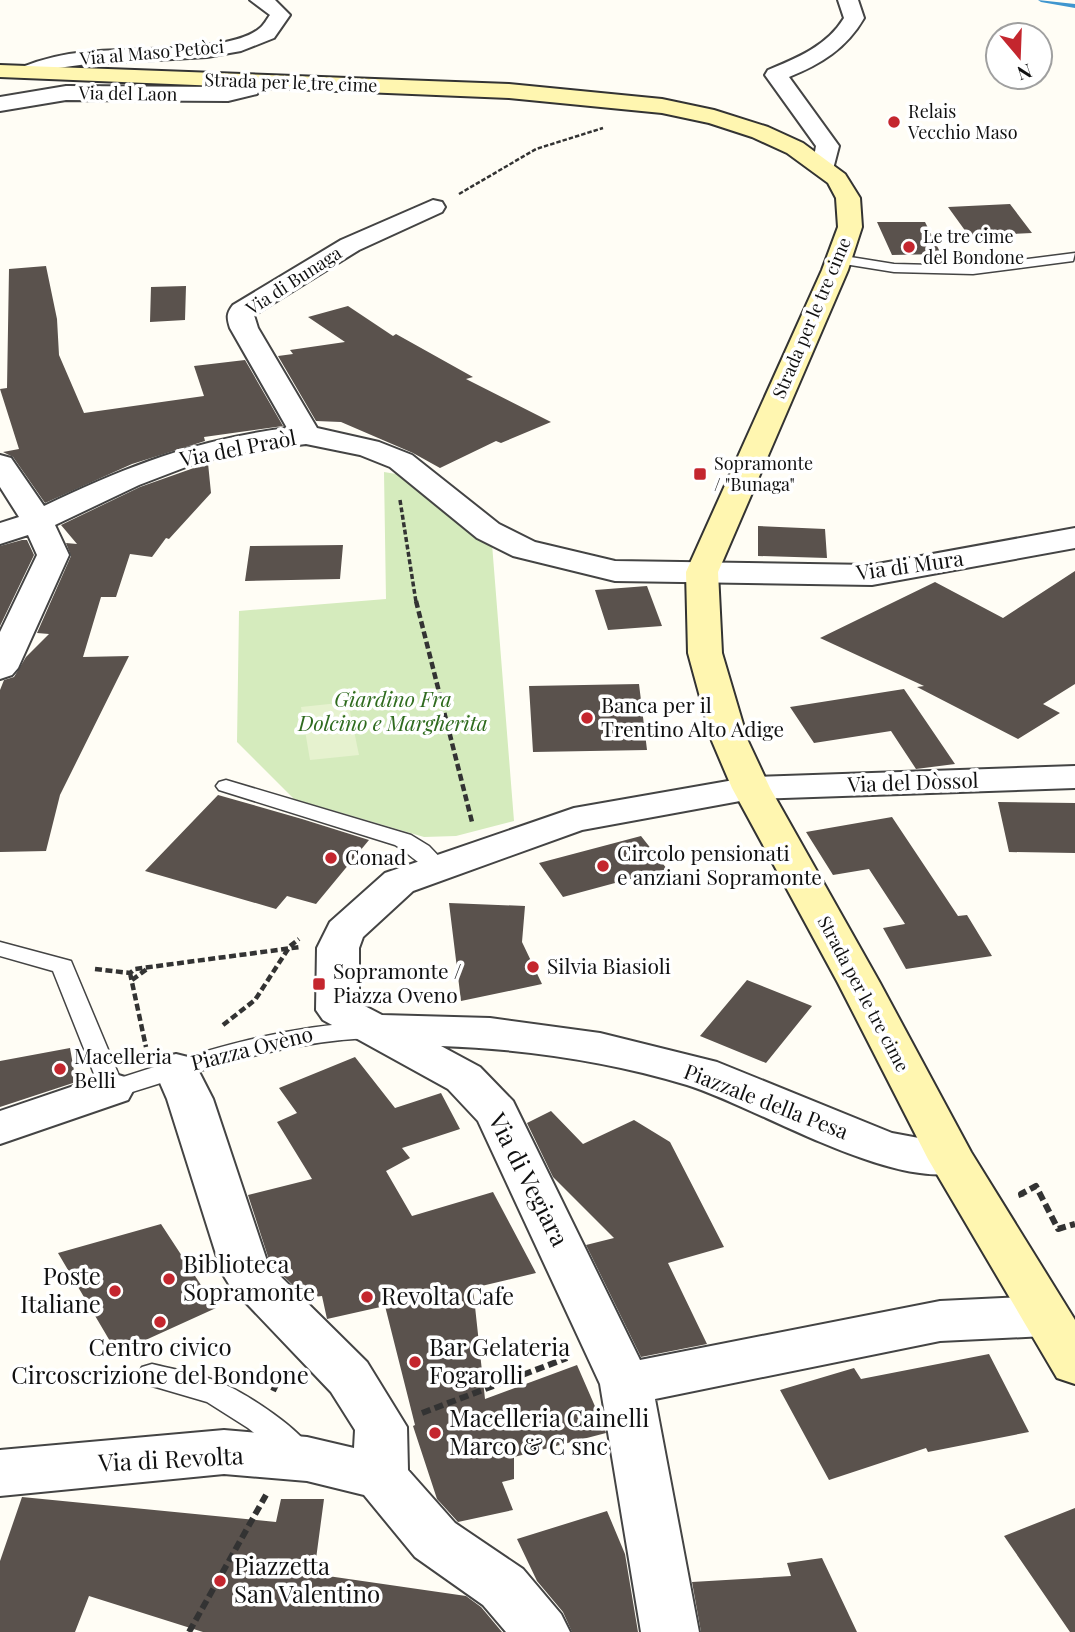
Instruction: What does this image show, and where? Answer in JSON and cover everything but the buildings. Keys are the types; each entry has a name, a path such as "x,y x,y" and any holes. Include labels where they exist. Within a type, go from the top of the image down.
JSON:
{"main road":[{"name":"Strada per le tre cime","path":"0,71 509,91 662,106 714,117 760,132 795,148 837,179 848,198 850,227 702,572 705,653 730,741 751,788 859,983 951,1159 1075,1364"}],"street":[{"name":"Via al Maso Petòci","path":"30,72 40,65 72,59 186,52 242,45 262,38 277,25 280,15 273,7 260,0"},
{"path":"824,168 828,146 776,75 813,60 846,34 854,18 848,0"},
{"name":"Via del Laon","path":"0,104 66,93 228,94 248,89 247,82"},
{"name":"Via di Bunaga","path":"306,435 244,328 240,318 242,311 349,245 433,207"},
{"name":"Via del Praòl","path":"0,534 38,521 128,478 191,455 257,441 306,435 368,449 401,461 488,531 524,549 615,571 702,572"},
{"path":"0,464 38,521 52,555 0,668"},
{"name":"Via di Mura","path":"702,572 872,575 1075,538"},
{"name":"Via del Dòssol","path":"751,788 1075,777"},
{"path":"338,948 345,931 399,882 457,854 574,820 751,788"},
{"name":"Piazza Ovèno","path":"338,948 338,1010 371,1030"},
{"name":"Piazzale della Pesa","path":"371,1030 490,1034 600,1048 701,1073 886,1149 951,1159"},
{"name":"Via di Vegiara","path":"371,1030 464,1078 497,1112 616,1364 670,1632"},
{"path":"0,1128 147,1078 190,1098 247,1273 349,1377 381,1452 435,1540 503,1587 541,1632"},
{"path":"616,1364 787,1352 940,1321 1045,1316"},
{"name":"Via di Revolta","path":"0,1473 284,1445 381,1452"}],"lane":[{"path":"838,259 894,268 973,270 1073,257"},
{"path":"226,786 403,840 421,850 457,854"},
{"path":"0,949 63,966 147,1078"},
{"name":"Piazza Ovèno","path":"147,1078 288,1038 329,1030 371,1030"},
{"path":"152,1375 216,1393 284,1445"}],"path":[{"path":"433,207 536,149 613,124"},
{"path":"401,461 397,485 457,854"},
{"path":"216,1030 255,1000 296,939"},
{"path":"130,973 135,968 290,946 338,948"},
{"path":"63,966 130,973"},
{"path":"132,981 147,968"},
{"path":"130,973 147,1078"},
{"path":"1058,1229 1075,1224"},
{"path":"189,1632 284,1445 304,1331"},
{"path":"381,1452 616,1364"}],"green space":[{"name":"Giardino Fra Dolcino e Margherita","path":"384,472 408,476 492,544 514,821 456,836 424,837 294,799 237,742 239,611 386,599"},
{"path":"348,702 359,755 310,760 301,707"}],"waterway":[{"path":"1041,0 1075,6"}],"place":[{"name":"Relais Vecchio Maso","path":"894,122"},
{"name":"Le tre cime del Bondone","path":"909,247"},
{"name":"Sopramonte / \"Bunaga\"","path":"700,474"},
{"name":"Banca per il Trentino Alto Adige","path":"587,718"},
{"name":"Conad","path":"331,858"},
{"name":"Circolo pensionati e anziani Sopramonte","path":"603,866"},
{"name":"Silvia Biasioli","path":"533,967"},
{"name":"Sopramonte / Piazza Oveno","path":"319,984"},
{"name":"Macelleria Belli","path":"60,1069"},
{"name":"Biblioteca Sopramonte","path":"169,1279"},
{"name":"Poste Italiane","path":"115,1291"},
{"name":"Revolta Cafe","path":"367,1297"},
{"name":"Centro civico Circoscrizione del Bondone","path":"160,1322"},
{"name":"Bar Gelateria Fogarolli","path":"415,1362"},
{"name":"Macelleria Cainelli Marco & C snc","path":"435,1433"},
{"name":"Piazzetta San Valentino","path":"220,1581"}]}
